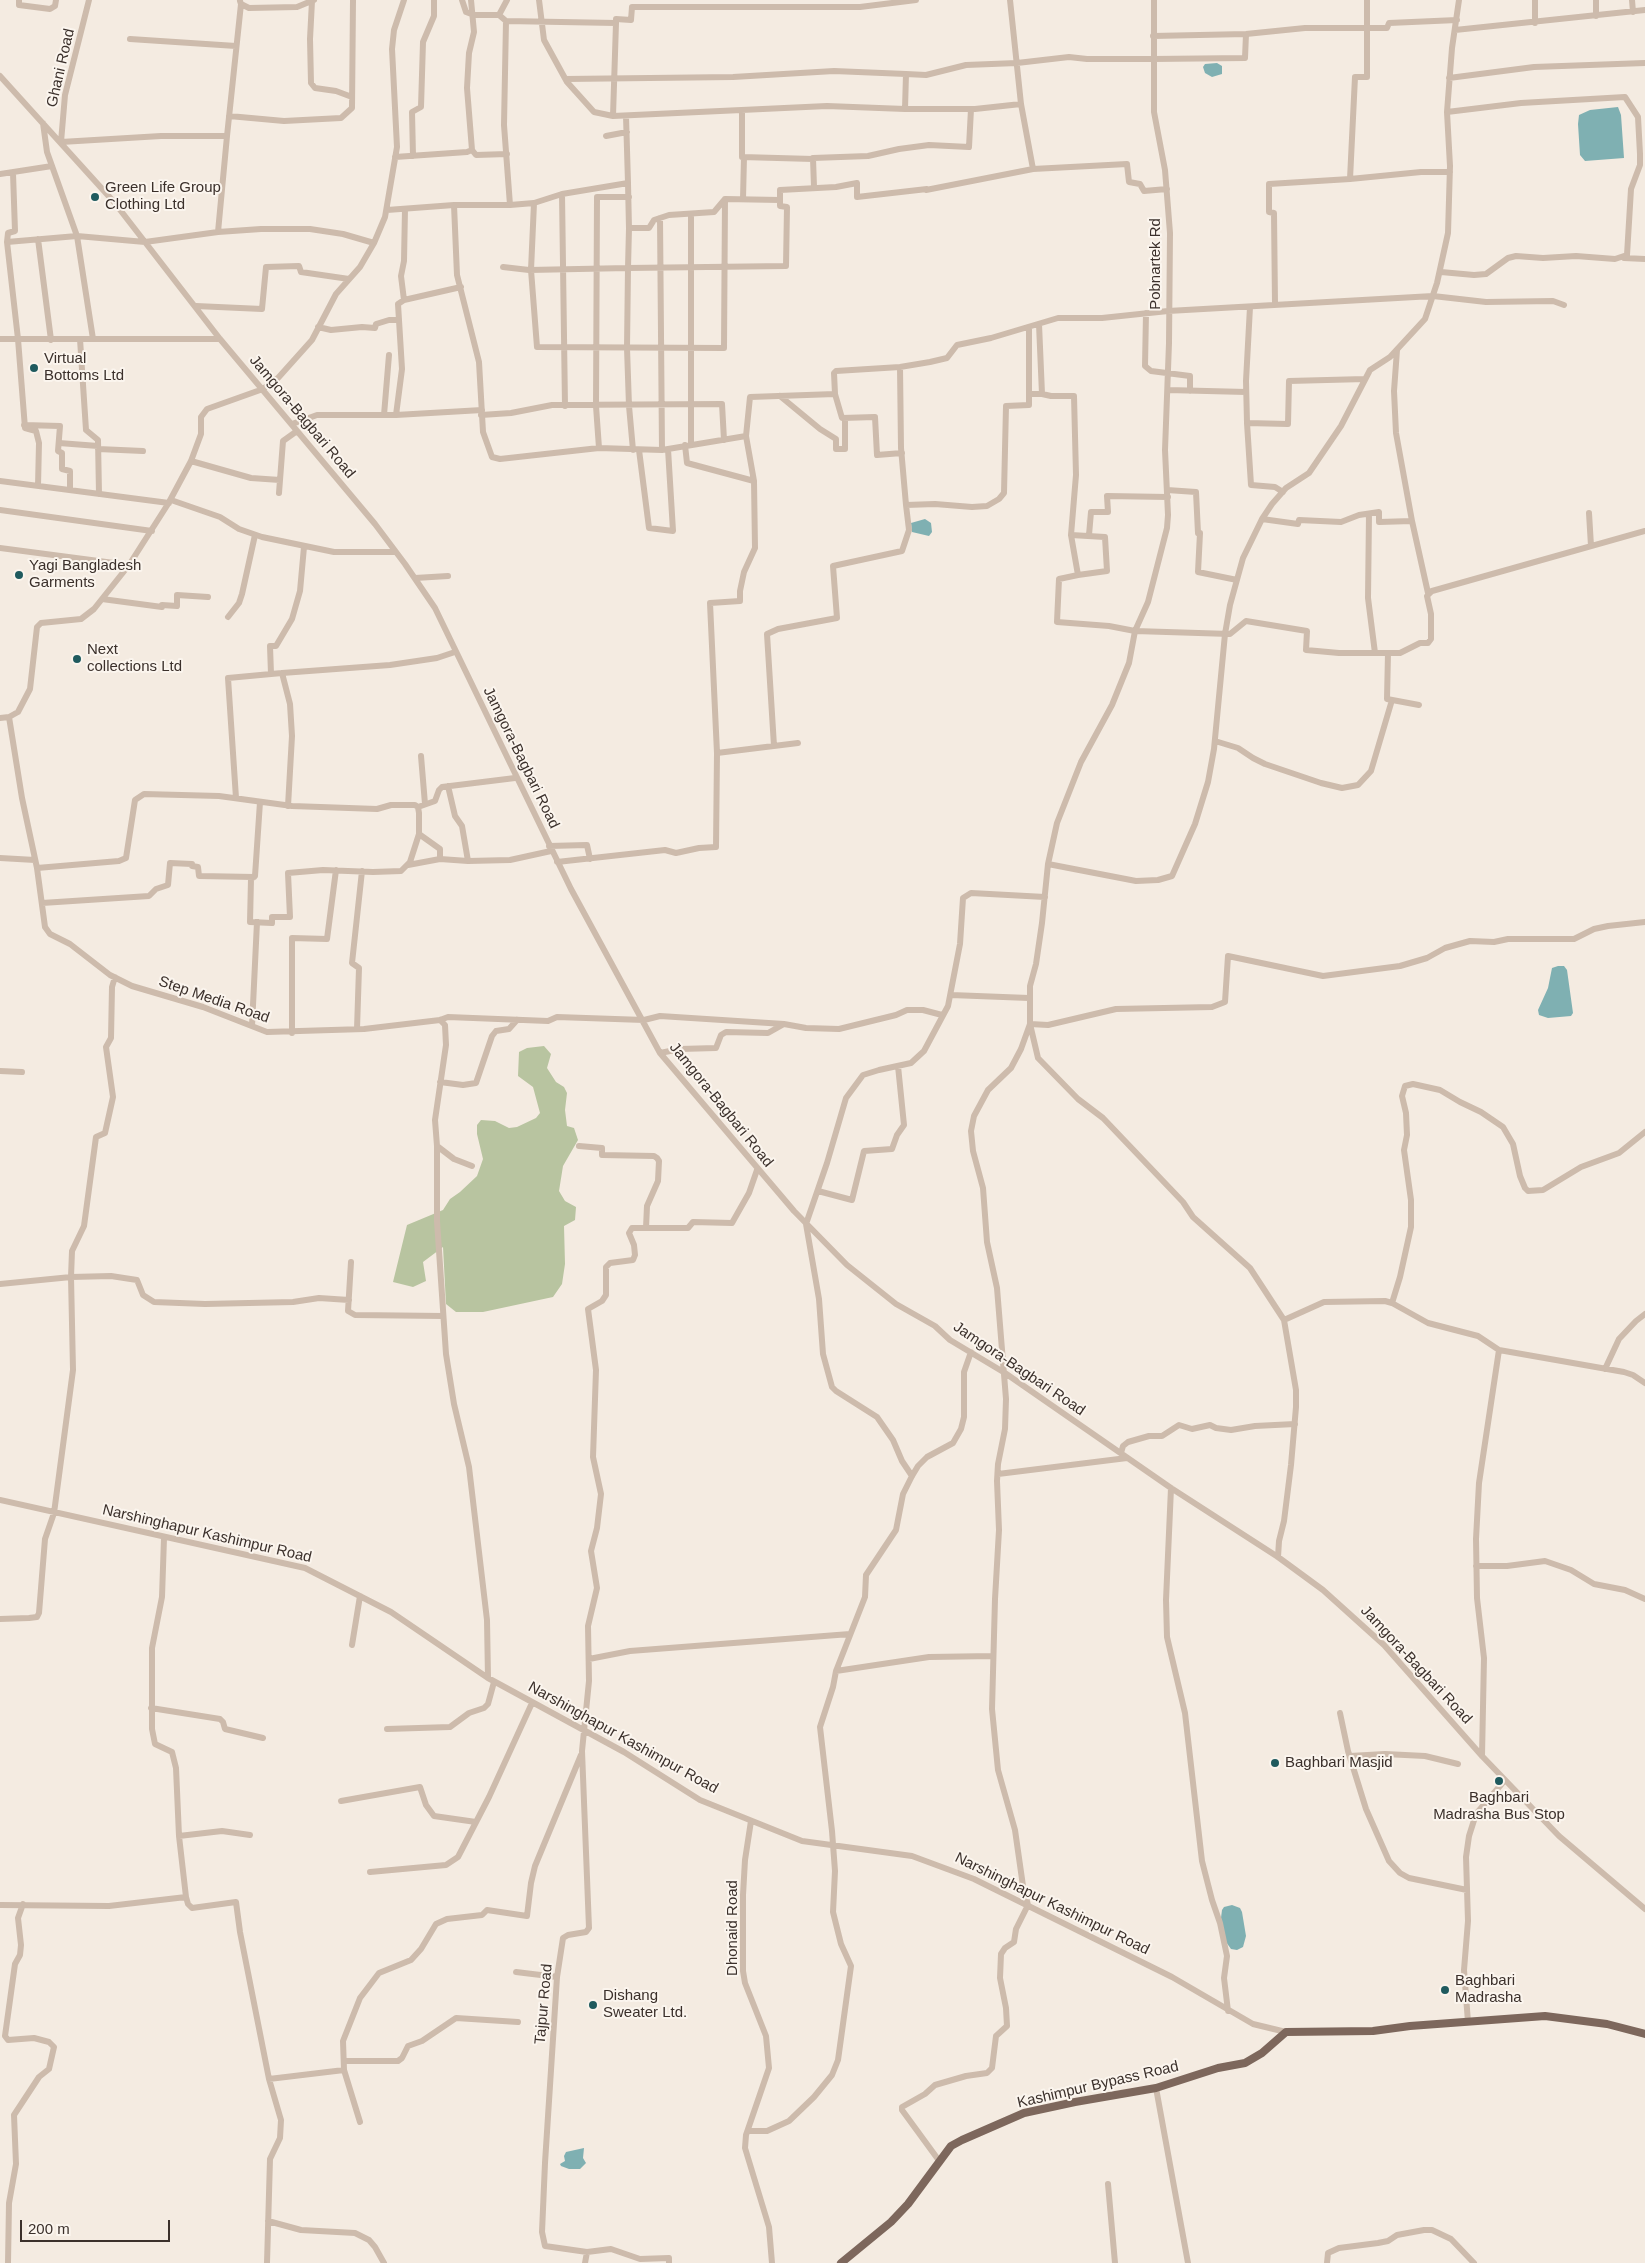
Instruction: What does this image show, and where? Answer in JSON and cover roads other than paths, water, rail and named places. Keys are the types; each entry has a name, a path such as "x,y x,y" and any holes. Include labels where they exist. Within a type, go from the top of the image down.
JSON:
{"main road":[{"name":"Narshinghapur Kashimpur Road","path":"1286,2032 1336,2033 1373,2031 1545,2016 1607,2024 1645,2034"},
{"name":"Kashimpur Bypass Road","path":"841,2263 891,2222 908,2204 952,2146 962,2140 1024,2114 1075,2102 1156,2088 1218,2068 1249,2062 1286,2032"}],"street":[{"path":"19,0 19,5 50,9 56,6 56,0"},
{"name":"Ghani Road","path":"61,142 65,95 89,0"},
{"path":"218,232 240,2 249,8 297,7 313,0 310,39 312,83 315,88 336,91 352,97"},
{"path":"229,116 284,121 341,118 352,108 353,0"},
{"path":"0,718 9,717 18,712 30,688 37,627 41,623 81,618 94,609 129,565 152,531 191,462 201,434 201,417 207,409 263,389 278,378 312,340 336,294 360,267 374,243 387,210 395,157 396,120 392,86 392,49 394,30 404,0"},
{"path":"412,156 412,112 421,106 423,42 434,16 434,0"},
{"path":"462,0 466,12 474,15 499,15 506,21 616,23"},
{"path":"472,0 474,32 469,53 467,88 472,150 476,155 507,154"},
{"path":"499,15 507,0"},
{"path":"539,0 544,40 566,79 594,112 613,116 626,116 827,106 904,110 971,109 1021,104"},
{"path":"613,116 616,19 630,20 632,7 860,7 916,0"},
{"path":"1010,0 1021,104 1033,169"},
{"name":"Pobnartek Rd","path":"1030,1024 1030,986 1036,964 1048,864 1057,823 1081,762 1112,705 1129,663 1134,631 1148,602 1167,528 1164,450 1168,390 1170,234 1167,189 1154,112 1154,0"},
{"path":"1350,179 1355,77 1368,77 1367,0"},
{"path":"1048,864 1136,882 1158,880 1172,876 1195,824 1208,782 1225,634 1230,605 1244,558 1262,519 1282,492 1309,473 1341,426 1370,370 1390,357 1425,320 1433,296 1448,233 1450,172 1447,112 1449,78 1460,0"},
{"path":"1535,0 1535,23"},
{"path":"1596,0 1596,16"},
{"path":"1632,0 1633,12"},
{"path":"1455,30 1645,10"},
{"path":"1153,36 1246,34 1305,28 1387,28 1389,23 1457,20"},
{"path":"506,21 504,125 510,205"},
{"path":"566,79 733,77 834,71 926,75 966,65 1017,63 1069,56 1087,59 1245,58 1246,34"},
{"path":"130,40 236,46"},
{"path":"1449,78 1534,66 1645,63"},
{"path":"904,110 906,74"},
{"name":"Jamgora-Bagbari Road","path":"0,76 114,202 220,339 292,424 415,578 435,608 557,862 644,1020 660,1053 757,1170 846,1265 896,1304 935,1326 950,1340 1005,1373 1171,1488 1278,1557 1323,1590 1355,1617 1391,1652 1482,1756 1559,1836 1645,1909"},
{"path":"1447,112 1521,103 1625,97 1638,117 1640,165 1631,188 1628,251 1627,256 1622,258"},
{"path":"744,157 813,160 826,157 868,156 929,145 969,147 971,109"},
{"path":"742,110 743,199"},
{"path":"626,116 629,197 627,348 629,406 650,528 673,530 661,406 660,218"},
{"path":"43,122 47,152 77,236 93,339"},
{"path":"606,136 627,132"},
{"path":"61,142 161,136 227,136"},
{"path":"395,157 467,152 472,150"},
{"path":"813,160 814,187"},
{"path":"502,267 531,270 563,270 786,266 787,207 780,206 780,190 836,187 857,183 857,197 926,189 1033,169 1127,164 1129,182 1140,184 1144,191 1167,189"},
{"path":"0,174 52,166"},
{"path":"1275,304 1274,212 1269,212 1269,184 1402,176 1421,172 1450,172"},
{"path":"13,173 14,231 8,232 7,242 18,339 24,428 36,431 38,443 38,486"},
{"path":"387,210 454,205 534,203 562,194 628,183"},
{"path":"598,188 628,183"},
{"path":"562,194 565,406"},
{"path":"599,448 596,406 597,197 629,197"},
{"path":"534,203 531,270 537,347 724,348 724,199"},
{"path":"724,199 780,200"},
{"path":"629,229 649,228 654,220 669,215 714,212 724,199"},
{"path":"454,205 456,262 479,362 483,432 494,458 599,448 665,449 746,436"},
{"path":"404,300 402,276 405,209"},
{"path":"692,214 692,405 687,462 754,481"},
{"path":"7,242 77,236 145,242 218,232 261,229 310,229 343,234 374,243"},
{"path":"38,239 51,340"},
{"path":"1440,272 1474,275 1486,274 1508,258 1516,256 1645,259"},
{"path":"196,306 262,309 266,266 299,266 301,272 349,279"},
{"path":"396,415 402,369 398,304 404,300 461,287"},
{"path":"902,453 877,455 875,417 842,418 835,394 836,371 900,367 947,358 956,345 991,338 1064,318 1102,318 1168,311 1433,296 1486,302 1553,301 1564,305"},
{"path":"1250,307 1246,392 1251,485 1275,487 1282,492"},
{"path":"1146,313 1145,366 1151,371 1190,376 1190,390"},
{"path":"318,327 331,330 362,326 375,328 376,324 398,320"},
{"path":"1039,324 1042,394"},
{"path":"906,505 987,506 999,499 1004,493 1006,406 1029,405 1029,328"},
{"path":"0,339 220,339"},
{"path":"80,339 86,430 98,440 99,494"},
{"path":"1072,535 1105,537 1107,571 1059,579 1057,622 1110,626 1134,631 1230,634 1246,621 1307,631 1306,650 1339,653 1400,653 1420,643 1430,641 1432,633 1428,593 1412,521 1396,433 1394,391 1397,350"},
{"path":"384,415 389,355"},
{"path":"774,746 767,634 786,628 837,618 833,566 902,551 909,530 902,453 900,367"},
{"path":"1247,423 1288,424 1289,381 1365,379"},
{"path":"1168,390 1246,392"},
{"path":"557,862 665,850 676,853 716,847 717,753 710,603 740,601 744,572 755,548 754,481 746,436 750,397 835,394"},
{"path":"1029,394 1074,396 1076,475 1072,535 1078,576"},
{"path":"780,396 820,429 836,439 836,449 845,449 845,418"},
{"path":"292,424 317,414 511,413 552,405 661,406 722,404 724,440"},
{"path":"24,426 60,426 58,451 62,453 62,469 70,471 70,490"},
{"path":"279,493 283,441 297,431"},
{"path":"59,443 143,451"},
{"path":"191,462 250,478 280,480"},
{"path":"0,481 170,501 220,517 239,529 255,535 304,547 334,552 395,552"},
{"path":"1089,535 1091,512 1108,512 1107,496 1196,492 1198,533 1200,533 1198,572 1237,580"},
{"path":"0,510 152,531"},
{"path":"1262,519 1298,524 1299,520 1340,522 1379,512 1379,522 1412,521"},
{"path":"1589,513 1591,546"},
{"path":"1369,514 1368,598 1375,653"},
{"path":"1428,593 1645,531"},
{"path":"228,617 239,603 242,594 255,535"},
{"path":"271,674 270,646 276,646 292,619 300,591 304,547"},
{"path":"0,548 129,565"},
{"path":"415,578 448,576"},
{"path":"102,599 162,607 162,605 177,606 177,595 208,597"},
{"path":"236,798 228,678 390,665 437,658 455,652"},
{"path":"1388,653 1387,699 1418,705"},
{"path":"282,674 290,704 292,736 288,806"},
{"path":"1214,741 1238,748 1252,758 1266,764 1321,783 1342,788 1358,785 1371,771 1392,700"},
{"name":"Step Media Road","path":"9,717 46,927 50,934 70,944 115,977 132,986 203,1007 267,1032 292,1033 357,1029 440,1020 448,1017 548,1022 557,1017 644,1020 660,1016 839,1029 896,1015 908,1010 923,1010 942,1016"},
{"path":"717,753 798,743"},
{"path":"421,756 425,804"},
{"path":"37,868 119,861 126,858 135,800 144,794 219,796 288,806 377,810 391,805 415,805 418,807 435,801 439,790 448,786 515,778"},
{"path":"448,786 455,816 462,826 468,861"},
{"path":"260,802 259,837 254,877 251,879 250,922 272,923 272,917 290,917 288,873 336,870 402,871 408,865 419,834 418,807"},
{"path":"419,834 440,849 440,859"},
{"path":"408,865 440,859 468,861 510,860 550,848 587,845 590,859"},
{"path":"0,858 35,860"},
{"path":"42,903 149,896 156,889 168,885 170,863 192,864 192,866 198,867 199,876 254,877"},
{"path":"292,1033 292,938 327,939 336,870"},
{"path":"357,1029 359,968 352,964 362,871"},
{"path":"912,1476 902,1461 893,1440 877,1417 836,1391 828,1377 819,1299 806,1224 846,1098 863,1075 911,1063 924,1051 948,1006 960,944 964,898 971,893 1045,897"},
{"path":"252,1026 257,922"},
{"path":"1030,1024 1048,1025 1116,1009 1212,1007 1225,1002 1228,956 1323,976 1400,966 1418,961 1450,946 1470,941 1574,939 1594,929 1645,922"},
{"path":"0,1618 30,1618 37,1617 40,1613 46,1539 54,1513 73,1370 72,1251 84,1226 96,1136 105,1133 111,1112 113,1089 106,1047 111,1038 112,987 115,977"},
{"path":"951,995 1029,998"},
{"path":"440,1020 445,1025 446,1057 440,1082 434,1130 437,1146 437,1220 443,1316 454,1404 469,1467 487,1620 488,1678"},
{"path":"440,1082 463,1085 476,1083 492,1036 496,1031 509,1029 517,1020"},
{"path":"660,1053 680,1049 716,1048 721,1035 726,1032 768,1033 784,1024"},
{"path":"1030,1024 1038,1058 1078,1099 1103,1118 1183,1202 1193,1218 1250,1268 1284,1320 1296,1390 1295,1424 1278,1557"},
{"path":"940,2162 902,2110 902,2107 925,2094 935,2085 966,2076 987,2073 992,2068 996,2036 1007,2026 1006,2008 1000,1978 1001,1954 1004,1948 1014,1942 1016,1929 1028,1905 1023,1886 1015,1830 998,1770 992,1709 999,1530 998,1474 1006,1416 1005,1373 997,1288 987,1242 983,1188 974,1151 972,1131 978,1108 992,1085 1012,1068 1030,1024"},
{"path":"818,1191 852,1200 864,1151 892,1149 897,1135 904,1125 898,1066"},
{"path":"0,1071 22,1072"},
{"path":"1392,1303 1411,1227 1411,1200 1404,1150 1407,1135 1406,1113 1402,1096 1405,1086 1413,1084 1440,1090 1481,1112 1503,1127 1513,1144 1520,1176 1524,1188 1528,1191 1543,1190 1576,1169 1619,1152 1645,1132"},
{"path":"437,1146 454,1158 472,1166"},
{"path":"579,1146 602,1148 602,1155 654,1156 657,1158 659,1161 658,1181 648,1206 646,1228 688,1228 693,1222 732,1223 749,1193 757,1170"},
{"name":"Tajpur Road","path":"586,2252 546,2246 543,2237 545,2156 557,1977 564,1938 568,1935 586,1932 588,1928 582,1752 583,1729 590,1681 588,1626 597,1588 591,1551 597,1528 601,1494 593,1458 596,1370 588,1309 602,1301 606,1295 606,1268 610,1263 633,1260 635,1255 634,1245 629,1233 632,1228 646,1228"},
{"path":"351,1262 348,1311 355,1315 443,1316"},
{"path":"0,1284 71,1277 110,1276 138,1280 143,1295 154,1302 205,1304 293,1302 319,1298 349,1300"},
{"path":"1284,1320 1324,1302 1371,1300 1392,1303 1428,1323 1472,1334 1499,1350 1605,1368 1633,1375 1645,1383"},
{"path":"1605,1368 1619,1339 1645,1314"},
{"path":"1482,1756 1484,1658 1476,1566 1479,1483 1499,1350"},
{"path":"748,2130 767,2131 789,2122 814,2097 832,2075 838,2060 852,1974 851,1966 836,1929 833,1912 833,1845 820,1727 833,1687 836,1671 864,1597 866,1575 896,1530 903,1494 918,1466 927,1457 953,1443 961,1429 964,1417 964,1372 971,1352"},
{"path":"1121,1453 1123,1446 1128,1442 1144,1437 1162,1436 1179,1425 1192,1429 1210,1425 1219,1429 1231,1430 1255,1426 1295,1424"},
{"path":"998,1474 1127,1458"},
{"path":"1171,1488 1166,1600 1167,1637 1185,1714 1202,1861 1220,1923 1227,1956 1224,1978 1228,2010"},
{"name":"Narshinghapur Kashimpur Road","path":"0,1500 305,1568 391,1612 494,1682 583,1729 700,1800 802,1841 912,1856 974,1879 1172,1977 1253,2024 1286,2032"},
{"path":"164,1538 162,1597 152,1648 152,1729 155,1744 172,1752 176,1768 179,1836 188,1904 192,1908 236,1902 238,1906 240,1932 269,2079 281,2125 280,2138 270,2159 267,2263"},
{"path":"1476,1566 1507,1566 1545,1561 1571,1570 1594,1584 1625,1590 1645,1599"},
{"path":"352,1646 360,1596"},
{"path":"589,1659 630,1651 850,1634"},
{"path":"836,1671 929,1657 993,1656"},
{"path":"387,1728 450,1727 469,1713 484,1708 488,1704 494,1682"},
{"path":"370,1872 446,1864 458,1857 532,1703"},
{"path":"151,1708 220,1719 225,1729 231,1732 263,1738"},
{"path":"1340,1713 1366,1810 1390,1861 1396,1869 1409,1878 1467,1890"},
{"path":"360,2122 344,2070 343,2041 360,1998 379,1973 411,1960 421,1949 436,1924 448,1919 482,1915 487,1910 527,1916 535,1866 582,1752"},
{"path":"1350,1756 1385,1754 1425,1756 1458,1764"},
{"path":"1468,2022 1464,1970 1468,1921 1466,1857 1471,1825 1479,1809 1504,1780"},
{"path":"341,1801 420,1788 426,1806 434,1816 476,1822"},
{"name":"Dhonaid Road","path":"751,1821 745,1860 743,1895 743,1971 745,1983 766,2036 769,2063 768,2075 748,2130 745,2148 769,2227 772,2263"},
{"path":"179,1836 222,1832 250,1835"},
{"path":"0,1905 110,1906 186,1897"},
{"path":"8,2263 9,2203 16,2164 14,2115 39,2077 48,2069 54,2047 49,2042 34,2038 8,2040 5,2036 11,2004 15,1964 20,1955 18,1918 22,1904"},
{"path":"516,1972 557,1977"},
{"path":"344,2061 398,2061 402,2058 408,2046 422,2041 456,2018 518,2022"},
{"path":"269,2079 344,2070"},
{"path":"1156,2088 1188,2263"},
{"path":"1108,2184 1115,2263"},
{"path":"268,2221 301,2230 355,2233 368,2240 375,2247 384,2263"},
{"path":"1327,2263 1328,2253 1339,2248 1388,2241 1397,2235 1424,2230 1432,2230 1451,2239 1474,2263"},
{"path":"585,2263 586,2252 611,2249 640,2258 669,2258 669,2263"}],"water":[{"path":"1217,63 1222,66 1222,74 1212,77 1205,73 1203,67 1205,64"},
{"path":"1618,107 1621,115 1624,158 1585,161 1580,155 1579,115 1590,110"},
{"path":"925,519 931,523 932,532 929,536 912,532 911,523"},
{"path":"1564,966 1567,970 1573,1013 1571,1016 1548,1018 1539,1015 1538,1010 1548,988 1552,968"},
{"path":"1232,1905 1240,1908 1242,1912 1246,1936 1243,1947 1237,1950 1231,1949 1226,1942 1221,1918 1224,1907"},
{"path":"584,2148 583,2158 586,2163 580,2169 569,2169 561,2166 560,2164 565,2161 564,2156 566,2152"}],"place":[{"name":"Green Life Group Clothing Ltd","path":"95,197"},
{"name":"Virtual Bottoms Ltd","path":"34,368"},
{"name":"Yagi Bangladesh Garments","path":"19,575"},
{"name":"Next collections Ltd","path":"77,659"},
{"name":"Baghbari Masjid","path":"1275,1763"},
{"name":"Baghbari Madrasha Bus Stop","path":"1499,1781"},
{"name":"Baghbari Madrasha","path":"1445,1990"},
{"name":"Dishang Sweater Ltd.","path":"593,2005"}]}
